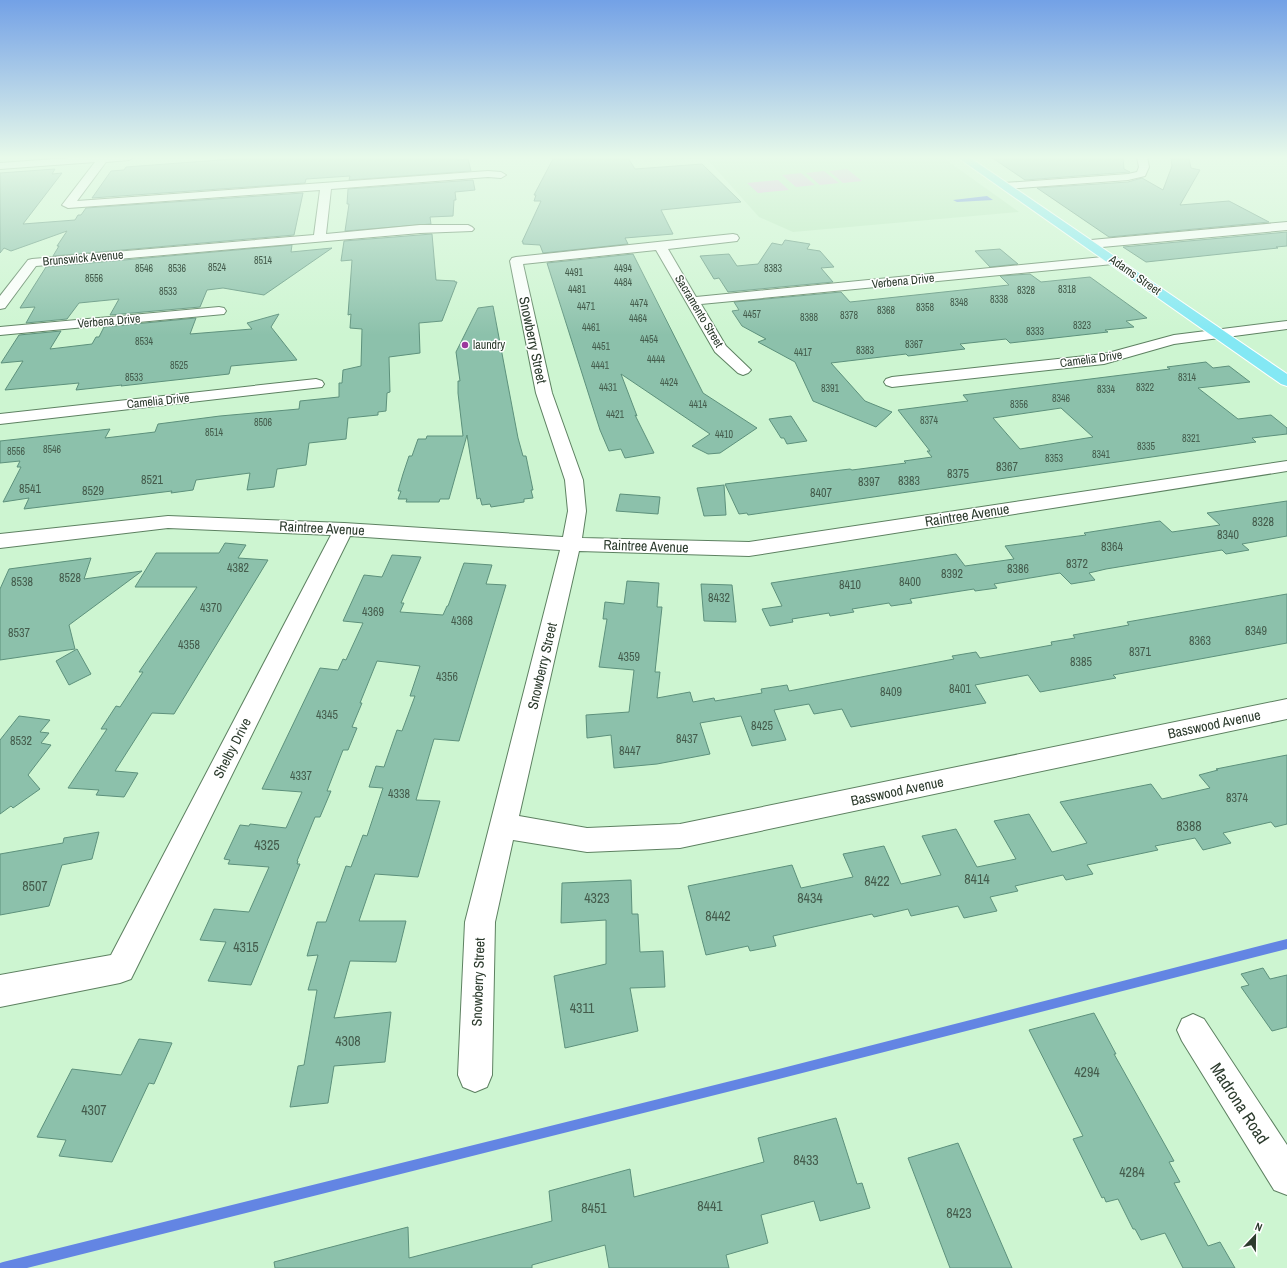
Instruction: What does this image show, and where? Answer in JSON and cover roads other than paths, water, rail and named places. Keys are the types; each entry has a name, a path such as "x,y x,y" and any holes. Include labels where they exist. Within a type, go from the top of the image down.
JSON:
{"main road":[{"name":"Adams Street","path":"1049,216 1287,381"}],"street":[{"path":"320,237 322,216"},
{"path":"1090,244 1287,226"},
{"name":"Brunswick Avenue","path":"0,305 32,263 420,229 468,229"},
{"path":"661,247 733,238"},
{"name":"Snowberry Street","path":"475,1075 480,922 571,544 577,511 574,480 544,393 516,261 661,247"},
{"name":"Sacramento Street","path":"661,247 720,349 743,370"},
{"name":"Verbena Drive","path":"693,301 1113,260"},
{"name":"Verbena Drive","path":"0,331 219,311"},
{"name":"Camelia Drive","path":"892,382 1104,359 1126,354 1152,344 1184,338 1287,325"},
{"name":"Camelia Drive","path":"0,419 316,384"},
{"name":"Raintree Avenue","path":"0,541 168,522 344,529 571,544 750,549 1287,466"},
{"name":"Shelby Drive","path":"0,991 120,968 344,529"},
{"name":"Basswood Avenue","path":"504,826 587,840 680,836 1287,709"},
{"name":"Madrona Road","path":"1193,1030 1287,1177"}],"waterway":[{"path":"3,1268 771,1076 1287,944"}],"place":[{"name":"laundry","path":"465,345"}]}
